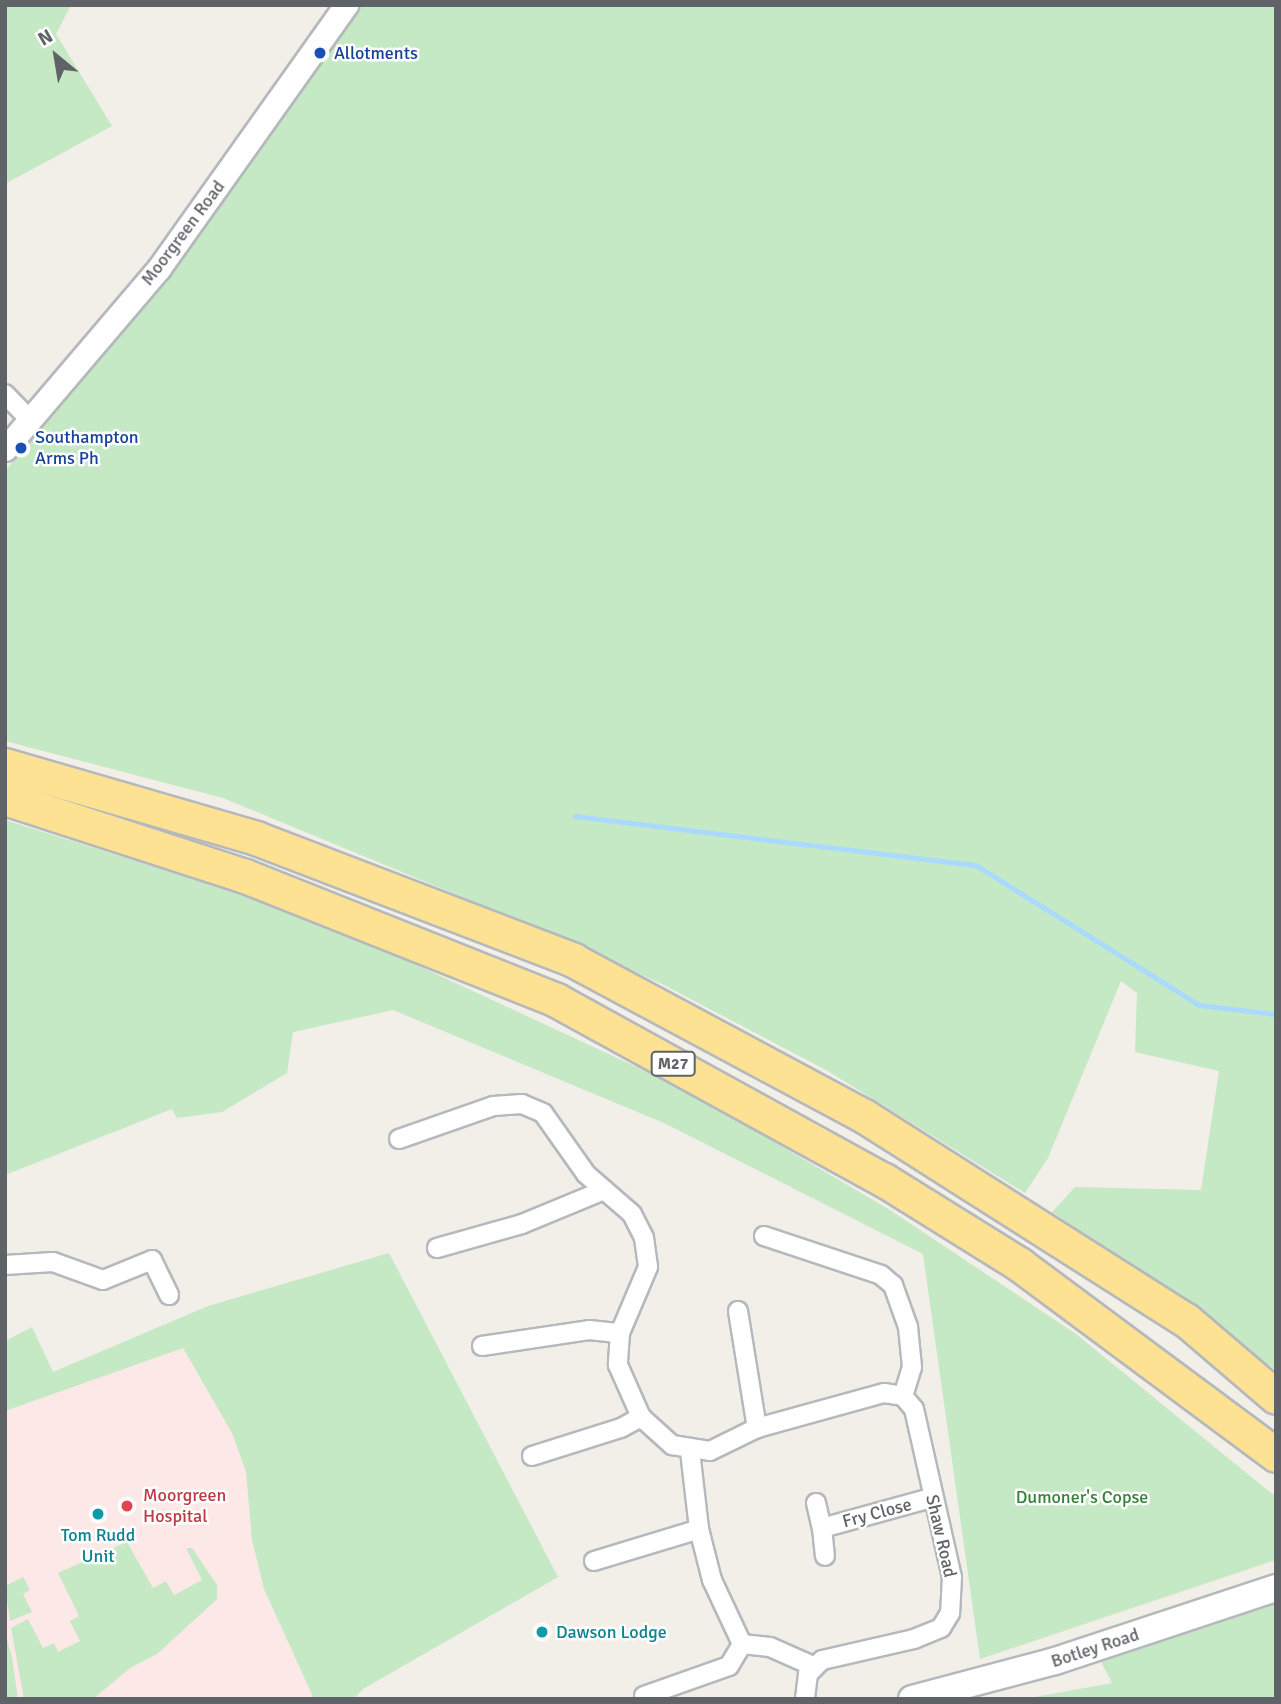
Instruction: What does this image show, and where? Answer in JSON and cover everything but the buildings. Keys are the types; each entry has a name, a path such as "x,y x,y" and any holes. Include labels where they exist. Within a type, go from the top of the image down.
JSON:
{"highway":[{"name":"M27","path":"5,765 256,838 573,960 864,1116 1186,1320 1276,1397"},
{"name":"M27","path":"5,798 245,876 556,1000 884,1180 1019,1264 1276,1455"}],"main road":[{"name":"Botley Road","path":"912,1699 1055,1661 1276,1588"}],"street":[{"name":"Moorgreen Road","path":"5,449 159,268 346,5"},
{"path":"5,394 29,419"},
{"path":"399,1139 493,1106 522,1104 542,1113 586,1174 632,1214 644,1238 648,1267 620,1333 618,1365 641,1417 671,1445 691,1451 710,1451 757,1428 869,1396 902,1396 912,1367 908,1326 893,1286 881,1275 764,1237"},
{"path":"437,1248 522,1224 604,1190"},
{"path":"5,1265 53,1262 103,1280 152,1259 169,1295"},
{"path":"738,1311 757,1428"},
{"path":"482,1346 589,1330 620,1333"},
{"name":"Shaw Road","path":"813,1666 848,1650 914,1639 945,1623 953,1600 952,1577 931,1498 922,1428 914,1409 902,1396"},
{"path":"532,1456 621,1428 641,1417"},
{"path":"691,1451 699,1529 719,1601 741,1644"},
{"name":"Fry Close","path":"822,1528 931,1498"},
{"name":"Fry Close","path":"816,1503 825,1556"},
{"path":"594,1560 699,1529"},
{"path":"741,1644 770,1647 813,1666 805,1699"},
{"path":"644,1696 682,1691 729,1666 741,1644"}],"shaded area":[{"name":"Moorgreen Hospital","path":"184,1343 232,1433 246,1472 252,1540 264,1589 314,1699 5,1699 5,1412"}],"green space":[{"path":"5,5 71,5 56,34 112,126 5,184"},
{"path":"351,5 1276,5 1276,1370 1052,1212 1075,1187 1201,1190 1219,1071 1135,1052 1137,993 1121,981 1048,1158 1025,1193 826,1070 660,983 503,914 223,798 5,741 5,471 194,239"},
{"name":"Dumoner's Copse","path":"5,820 309,915 684,1089 890,1210 1076,1334 1276,1497 1276,1560 980,1659 923,1254 666,1124 393,1010 293,1032 287,1073 222,1112 177,1118 172,1109 5,1175"},
{"path":"389,1253 558,1577 363,1689 354,1699 314,1699 264,1589 252,1540 246,1472 232,1433 183,1348 5,1411 5,1341 32,1327 53,1372 208,1306"},
{"path":"127,1542 153,1588 166,1581 174,1595 202,1580 186,1548 192,1548 217,1585 217,1599 157,1654 130,1668 93,1699 24,1699 11,1628 28,1619 43,1648 54,1643 58,1652 80,1641 70,1621 79,1616 58,1573"},
{"path":"23,1577 30,1590 23,1594 32,1612 10,1621 5,1586"},
{"path":"1276,1598 1276,1699 1024,1699 1112,1683 1101,1662"},
{"path":"5,1632 12,1657 18,1699 5,1699"}],"waterway":[{"path":"575,816 976,865 1199,1005 1276,1014"}],"place":[{"name":"Allotments","path":"320,53"},
{"name":"Southampton Arms Ph","path":"21,448"},
{"name":"Moorgreen Hospital","path":"127,1506"},
{"name":"Tom Rudd Unit","path":"98,1514"},
{"name":"Dawson Lodge","path":"542,1632"}]}
